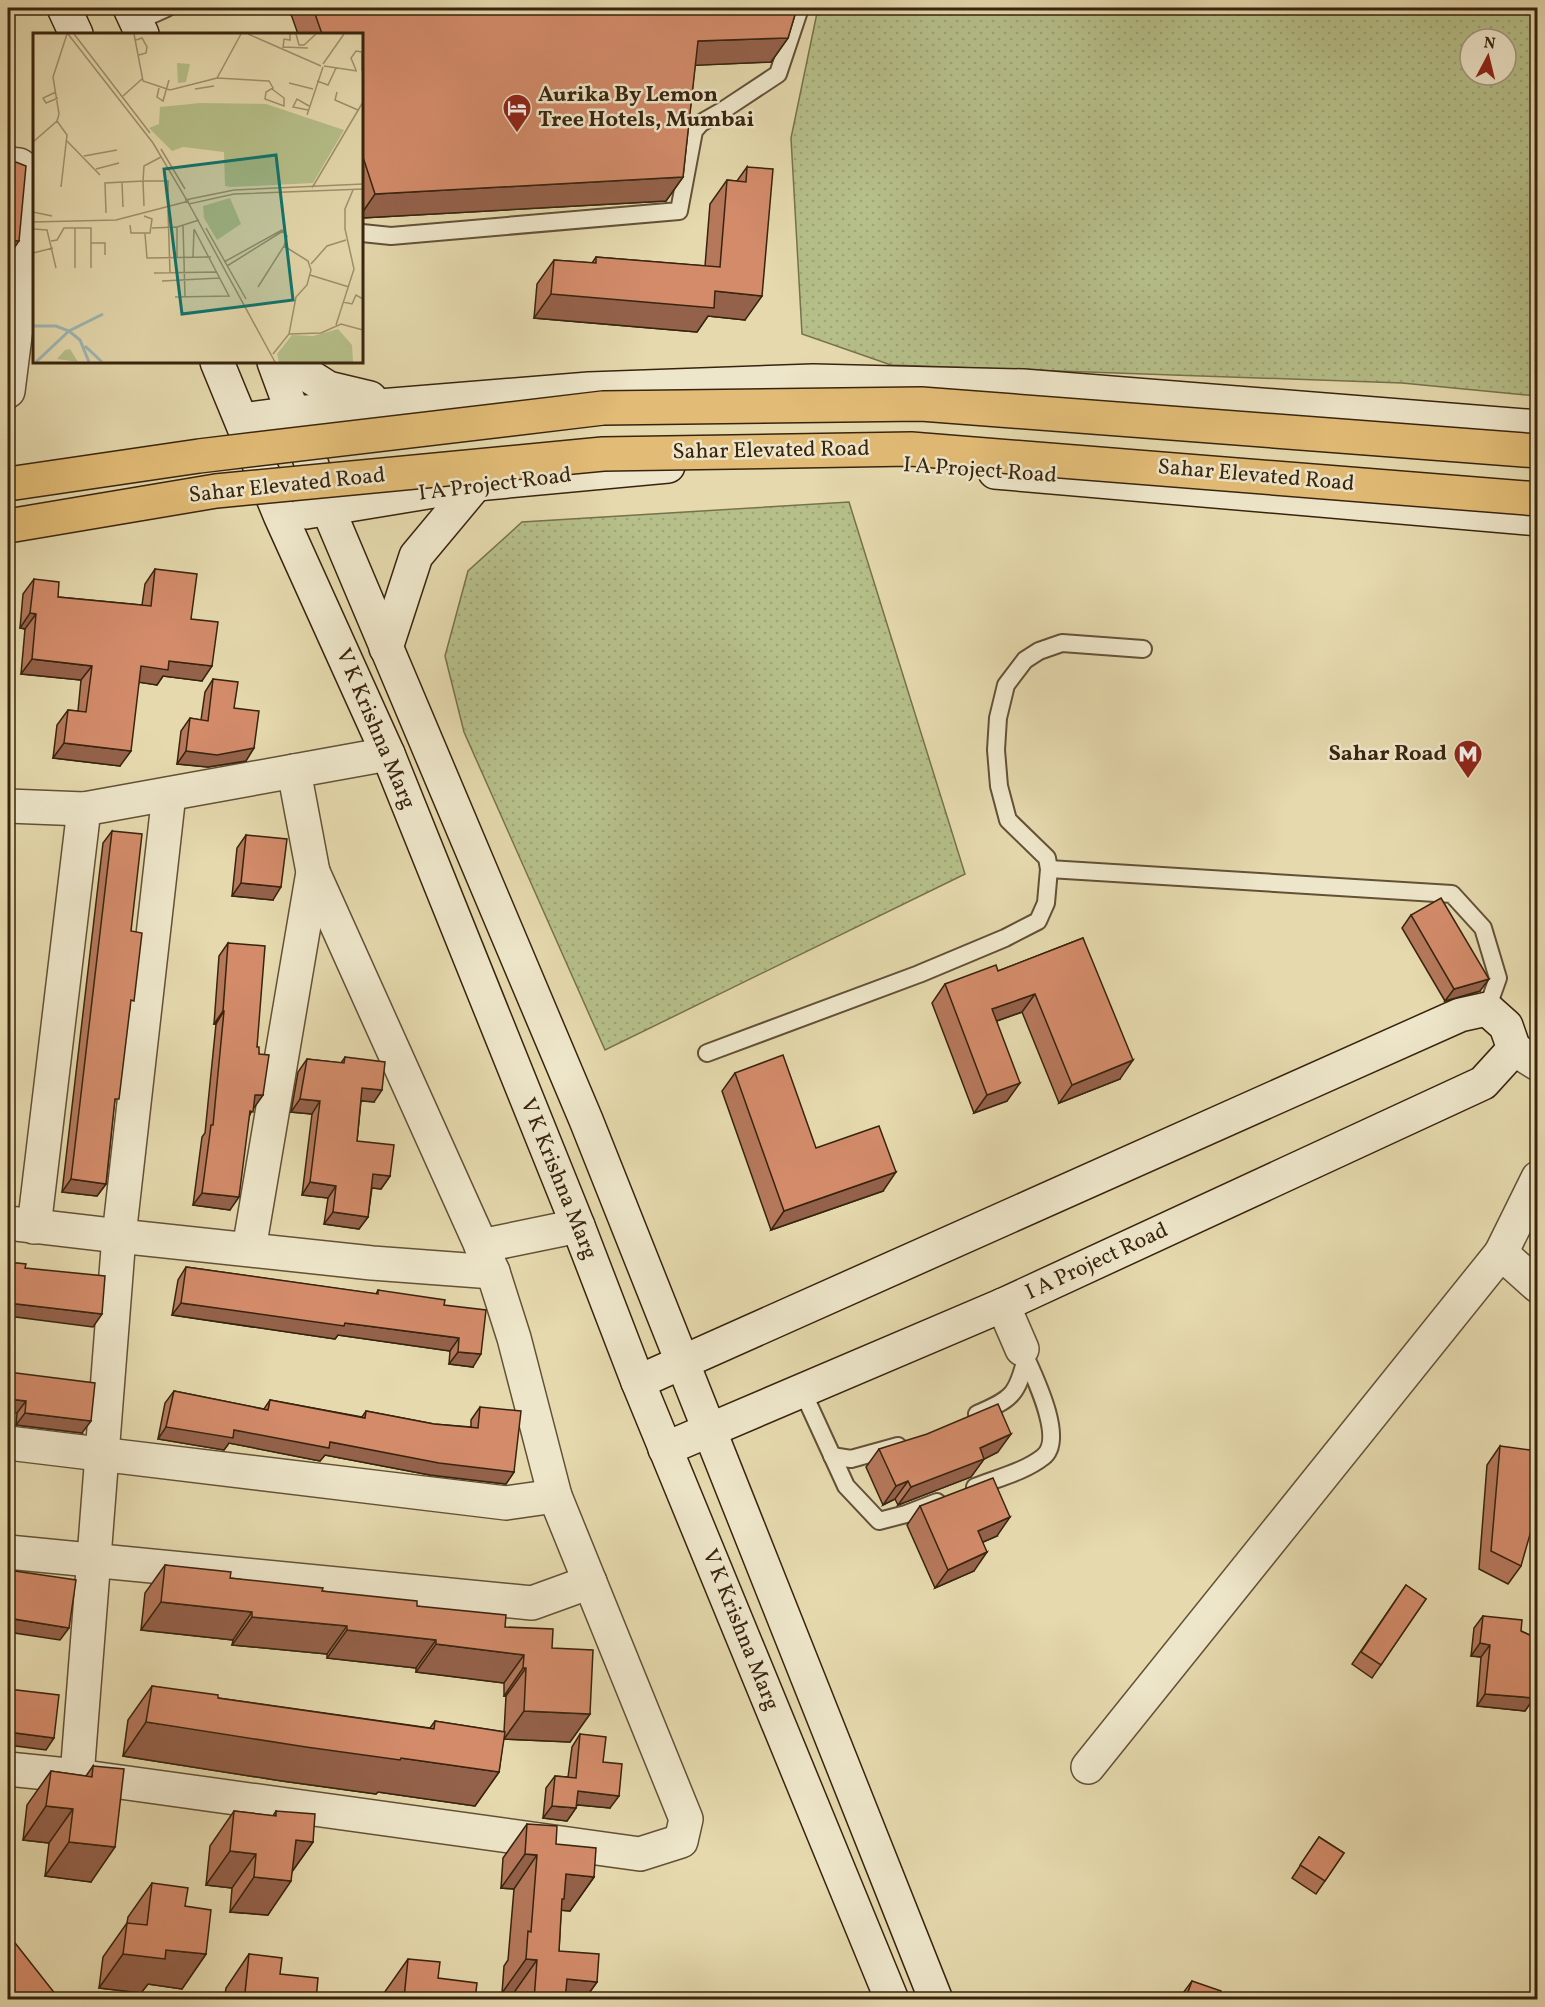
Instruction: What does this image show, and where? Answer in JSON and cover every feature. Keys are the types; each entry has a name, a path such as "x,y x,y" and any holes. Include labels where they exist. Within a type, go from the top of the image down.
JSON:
{"main road":[{"name":"Sahar Elevated Road","path":"8,484 199,456 603,408 921,404 1538,451"},
{"name":"Sahar Elevated Road","path":"8,526 216,491 615,453 911,449 1538,499"}],"street":[{"path":"64,8 76,33"},
{"path":"8,164 19,165 33,175 30,218 8,391"},
{"name":"V K Krishna Marg","path":"217,363 280,515 388,754 665,1449 892,2000"},
{"name":"V K Krishna Marg","path":"274,363 328,509 586,1120 936,2000"},
{"path":"289,363 328,388 392,404"},
{"path":"242,420 392,404 589,389 813,381 1023,386 1538,427"},
{"name":"I A Project Road","path":"280,515 476,484 689,464 910,465 1538,519"},
{"path":"386,648 416,556 476,484"},
{"path":"8,806 84,809 388,754"},
{"path":"8,1769 77,1776 640,1854 681,1841 686,1819 555,1496 513,1338 487,1259 313,872 294,771"},
{"path":"77,1776 119,1236 169,794"},
{"path":"84,809 21,1225 372,1263 487,1259 578,1226"},
{"path":"249,1250 313,872"},
{"path":"638,1382 1460,1015 1487,1009 1506,1026 1526,1057"},
{"name":"I A Project Road","path":"665,1449 1003,1305 1483,1083 1526,1057"},
{"path":"1088,1767 1501,1253 1538,1179"},
{"path":"1501,1253 1538,1286"},
{"path":"1003,1305 1024,1353"},
{"path":"8,1443 506,1503 555,1496"},
{"path":"8,1552 532,1603 590,1582"}],"lane":[{"path":"136,21 167,8"},
{"path":"363,233 391,236 679,211 694,131 701,123 778,74 800,8"},
{"path":"707,1053 919,974 1005,938 1038,921 1046,903 1049,869 1047,858 1008,820 999,786 996,750 998,718 1006,685 1025,660 1039,651 1062,643 1143,649"},
{"path":"388,754 427,744"},
{"path":"1049,869 1452,894 1483,928 1498,978 1487,1009"},
{"path":"960,1422 1004,1403 1019,1385 1024,1353"},
{"path":"802,1390 846,1486 879,1521 906,1514 1018,1470 1045,1456 1052,1441 1051,1428 1042,1394 1024,1353"},
{"path":"832,1456 851,1459 910,1443"}],"green space":[{"path":"818,8 1537,8 1537,396 1402,383 891,365 802,334 791,138"},
{"path":"849,502 965,874 605,1050 464,732 445,656 468,571 522,522"}],"building":[{"name":"Aurika By Lemon Tree Hotels, Mumbai","path":"313,8 797,8 788,38 698,41 683,177 375,194 363,157 363,33 322,33"},
{"path":"8,159 26,166 19,241 8,240"},
{"path":"747,167 773,169 762,296 715,291 714,308 551,294 554,260 596,263 596,257 720,267 727,180 746,182"},
{"path":"155,569 197,574 191,619 218,622 212,666 169,661 168,670 141,666 131,751 64,743 68,710 86,712 92,666 32,659 36,614 30,613 34,579 59,582 58,597 151,606"},
{"path":"213,679 238,682 234,708 259,711 254,748 217,755 186,751 190,718 208,721"},
{"path":"112,831 142,834 131,931 142,933 119,1099 115,1099 106,1184 71,1179"},
{"path":"246,835 287,839 281,887 241,883"},
{"path":"1441,898 1489,979 1454,989 1411,915"},
{"path":"1083,938 1133,1060 1072,1085 1035,994 992,1009 1020,1083 987,1095 945,984 996,965 998,971"},
{"path":"228,943 265,946 257,1047 259,1047 259,1054 269,1055 263,1095 255,1095 253,1112 250,1111 239,1197 202,1193 211,1125 213,1125"},
{"path":"783,1055 816,1148 879,1126 896,1172 784,1211 735,1073"},
{"path":"345,1057 385,1062 382,1090 362,1088 357,1141 394,1145 390,1176 373,1174 368,1217 333,1212 336,1186 310,1182 320,1101 300,1099 307,1059 344,1063"},
{"path":"8,1262 26,1264 25,1268 105,1276 102,1314 8,1303"},
{"path":"186,1267 378,1294 378,1290 445,1300 444,1305 486,1310 481,1354 458,1352 459,1338 345,1323 344,1326 181,1303"},
{"path":"8,1372 95,1383 91,1421 25,1413 26,1401 8,1399"},
{"path":"174,1391 268,1410 270,1400 365,1418 366,1411 434,1424 478,1428 480,1407 521,1411 514,1472 439,1463 330,1442 329,1448 234,1430 233,1438 166,1427"},
{"path":"998,1404 1011,1434 980,1448 984,1459 911,1487 908,1481 896,1486 879,1449 927,1434"},
{"path":"1500,1446 1538,1451 1538,1506 1521,1566 1491,1551"},
{"path":"993,1478 1010,1517 978,1531 987,1552 948,1570 920,1506"},
{"path":"165,1565 231,1572 230,1578 417,1601 417,1606 506,1615 505,1627 553,1629 552,1648 593,1650 590,1714 524,1711 526,1668 523,1668 524,1655 436,1644 436,1640 347,1630 347,1626 252,1617 252,1612 161,1602"},
{"path":"8,1570 76,1580 69,1628 8,1618"},
{"path":"1406,1585 1426,1599 1381,1665 1361,1652"},
{"path":"1483,1616 1522,1620 1521,1631 1538,1639 1538,1668 1534,1698 1485,1694 1490,1645 1480,1643"},
{"path":"152,1686 218,1695 218,1698 434,1729 435,1721 505,1732 499,1772 306,1747 146,1722"},
{"path":"8,1689 59,1695 54,1738 8,1732"},
{"path":"580,1734 606,1737 603,1762 622,1764 619,1796 578,1791 576,1808 552,1806 555,1776 576,1778"},
{"path":"93,1766 124,1769 115,1847 69,1842 73,1809 46,1806 51,1771 92,1777"},
{"path":"234,1811 276,1816 276,1811 315,1814 313,1842 296,1840 291,1881 254,1877 256,1854 230,1851"},
{"path":"527,1824 557,1826 556,1844 596,1848 594,1877 566,1874 559,1951 599,1954 597,1982 567,1979 565,2000 534,2000 537,1960 526,1959 528,1931 531,1932 537,1855 525,1854"},
{"path":"1319,1837 1344,1853 1325,1881 1300,1865"},
{"path":"152,1883 188,1888 185,1906 211,1910 206,1954 166,1950 165,1959 123,1954 127,1923 147,1925"},
{"path":"8,1934 60,2000 8,2000"},
{"path":"249,1954 282,1958 280,1974 318,1978 316,2000 252,2000 252,1994 245,1993"},
{"path":"408,1959 440,1962 438,1978 477,1983 475,2000 411,2000 404,1998"},
{"path":"1192,1981 1221,1991 1218,2000 1185,2000"}],"place":[{"name":"Aurika By Lemon Tree Hotels, Mumbai","path":"517,134"},
{"name":"Sahar Road","path":"1468,780"}]}
